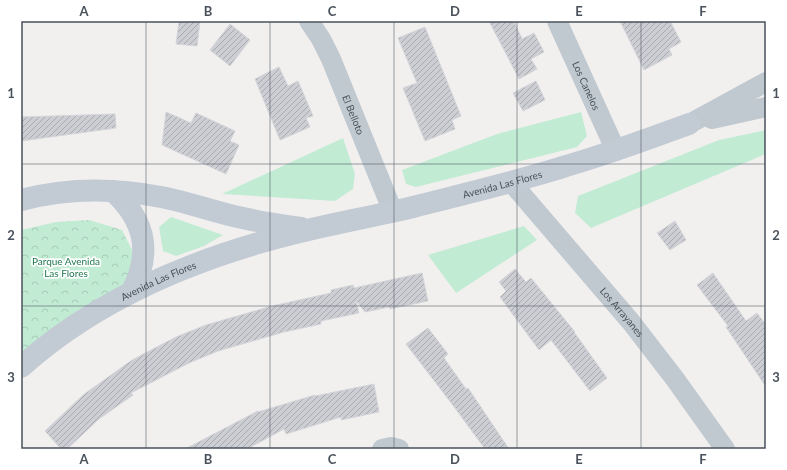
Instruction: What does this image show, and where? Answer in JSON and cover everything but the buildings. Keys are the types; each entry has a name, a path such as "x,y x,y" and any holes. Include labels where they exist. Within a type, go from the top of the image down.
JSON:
{"street":[{"name":"El Belloto","path":"309,21 321,39 331,59 393,212"},
{"name":"Los Canelos","path":"557,21 616,150"},
{"name":"Avenida Las Flores","path":"689,124 766,82"},
{"name":"Avenida Las Flores","path":"21,367 61,335 132,291 215,256 263,241 393,212 511,182 616,150 689,124 766,106"},
{"name":"Los Arrayanes","path":"511,182 536,209 631,322 675,379 725,449"},
{"name":"Avenida Las Flores","path":"21,200 60,192 113,191 160,197 239,218 312,230"},
{"path":"113,191 125,201 134,213 144,242 142,268 132,291"},
{"path":"382,449 390,447 399,449"}],"green space":[{"path":"581,112 587,136 577,147 416,187 406,184 402,170 497,134"},
{"path":"766,130 766,154 591,228 575,213 578,196 719,140"},
{"path":"343,138 355,174 353,189 335,201 222,194"},
{"path":"171,217 223,235 204,246 176,256 163,251 159,227"},
{"name":"Parque Avenida Las Flores","path":"89,220 122,230 135,256 126,283 21,359 21,230 56,222"},
{"path":"524,226 537,240 456,293 428,255"}]}
